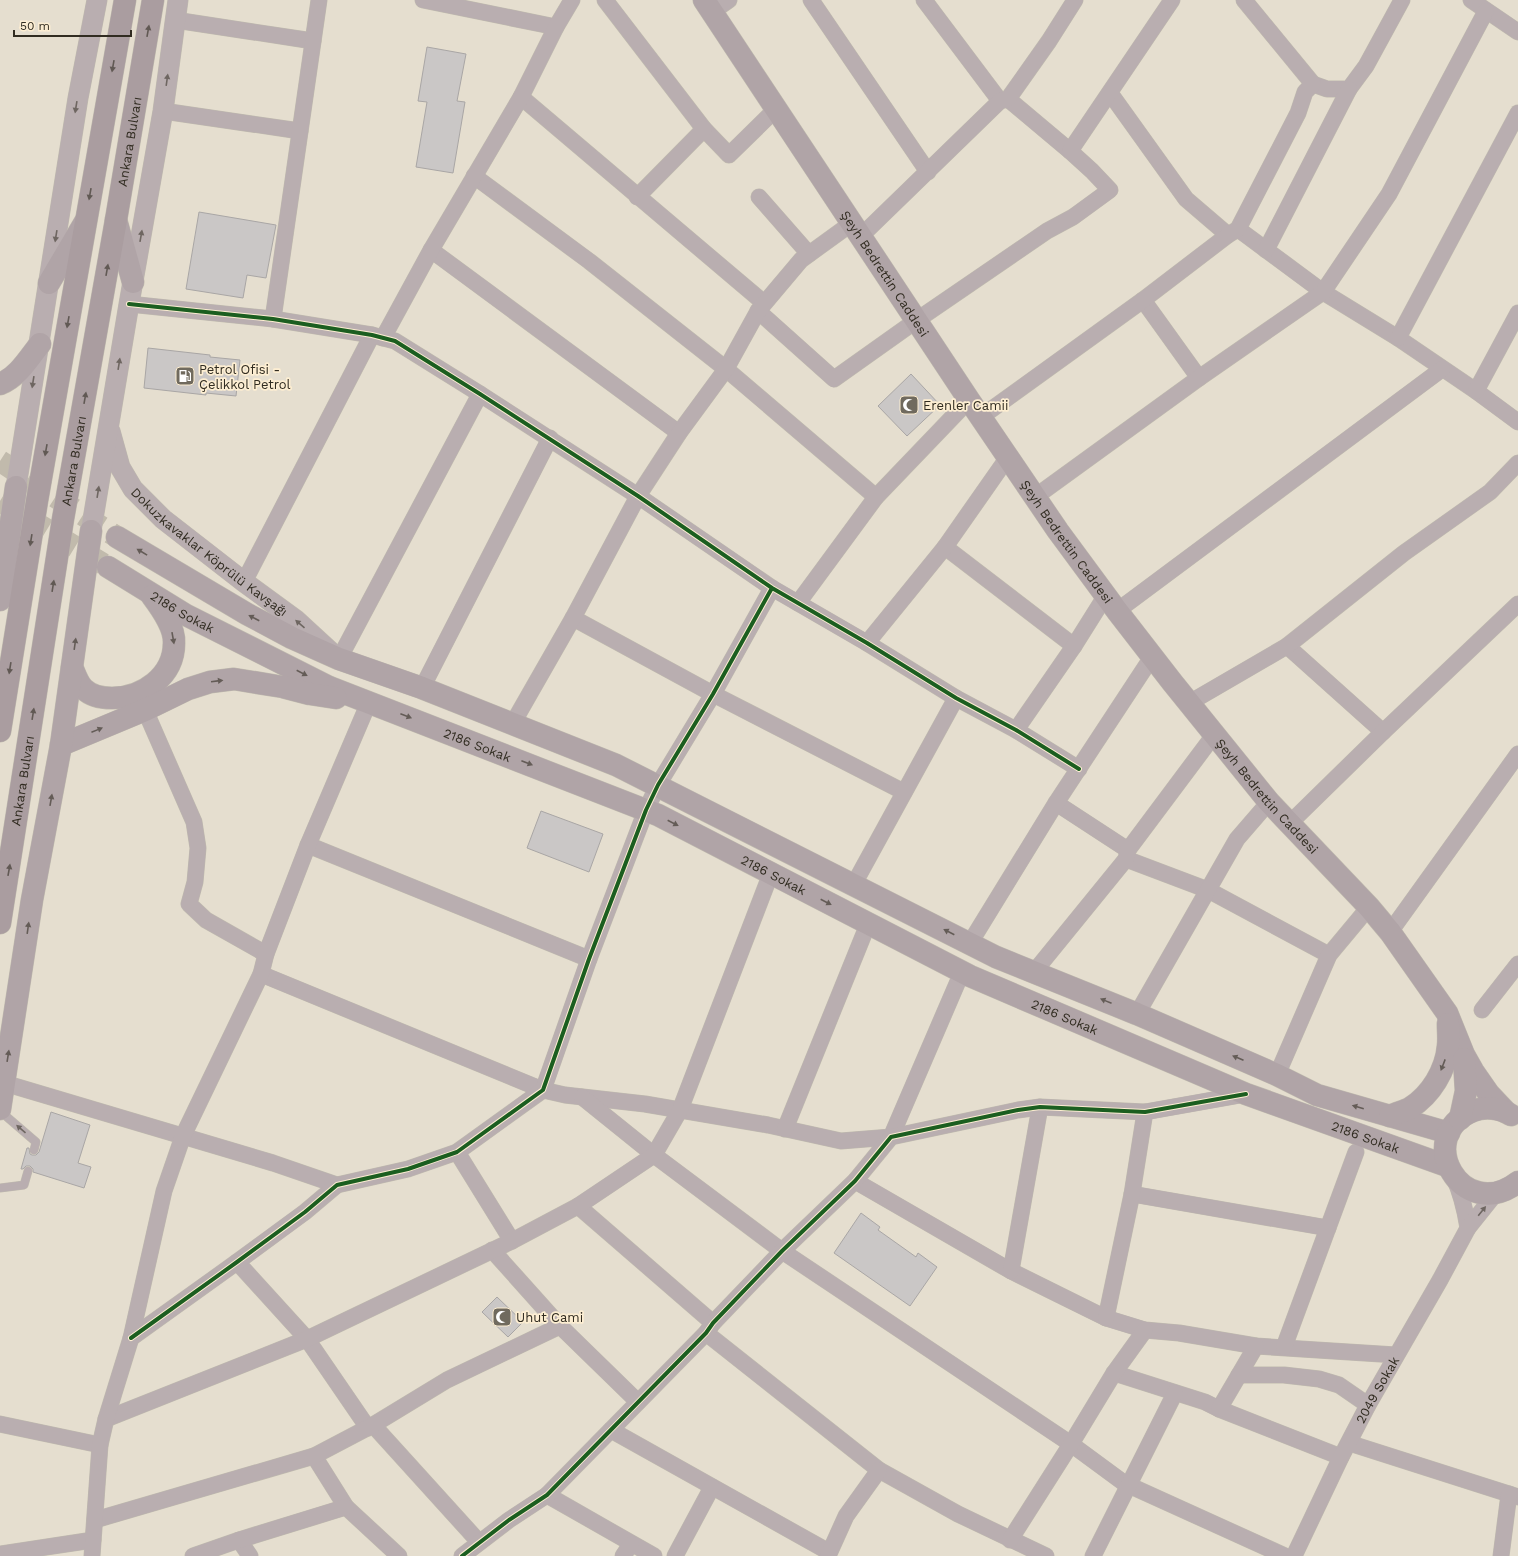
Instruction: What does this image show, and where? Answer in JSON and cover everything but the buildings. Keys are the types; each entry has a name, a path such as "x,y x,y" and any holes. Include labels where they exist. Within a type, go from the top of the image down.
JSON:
{"main road":[{"path":"0,731 38,493 125,0"},
{"name":"Ankara Bulvarı","path":"0,923 63,519 153,0"},
{"name":"Şeyh Bedrettin Caddesi","path":"708,6 975,409 1058,531 1152,657 1269,802 1369,907 1390,932 1447,1013 1472,1071 1490,1094 1512,1116"},
{"path":"116,220 133,282"},
{"path":"49,283 85,222"},
{"path":"0,384 22,368 40,344"},
{"path":"0,592 16,487"},
{"path":"0,1110 32,900 61,745 91,531"},
{"name":"2186 Sokak","path":"117,537 247,614 292,638 339,659 422,688 616,765 996,957 1137,1014 1277,1075 1316,1096 1390,1116 1455,1126"},
{"name":"2186 Sokak","path":"108,568 186,615 329,687 646,810 962,972 1246,1094 1451,1172 1465,1188 1479,1193 1508,1191"},
{"path":"72,667 83,689 104,698 132,696 143,691 161,678 168,667 175,642 164,611 149,592"},
{"path":"61,745 145,710 188,689 210,682 234,679 310,694 369,702"},
{"path":"1390,1116 1410,1108 1424,1097 1437,1080 1445,1061 1448,1045 1447,1013"},
{"name":"Şeyh Bedrettin Caddesi","path":"1451,1172 1445,1151 1447,1137 1455,1126 1466,1091 1464,1055"},
{"path":"1455,1126 1465,1115 1478,1109 1493,1108 1512,1116"}],"street":[{"path":"16,487 78,98 96,0"},
{"path":"91,531 163,110 178,0"},
{"path":"272,319 319,0"},
{"path":"423,0 556,27"},
{"path":"244,582 377,336 431,250 521,97 556,27 572,0"},
{"path":"605,0 704,129 729,154 776,109"},
{"path":"708,6 729,0"},
{"path":"811,0 928,172"},
{"path":"521,97 761,307 834,379 917,320 1047,231 1073,217 1110,190 1092,170 1070,151 1004,100 924,0"},
{"path":"1070,151 1172,0"},
{"path":"1244,0 1313,84 1327,89 1349,89"},
{"path":"1266,250 1349,89 1366,66 1402,0"},
{"path":"1471,0 1518,32"},
{"path":"513,723 573,618 638,496 679,433 726,369 761,307 801,260 809,254 856,230 928,172 1004,100 1049,41 1069,3"},
{"path":"1036,497 1199,378 1323,292 1389,194 1486,11"},
{"path":"175,20 313,42"},
{"path":"798,603 876,497 975,409 1143,300 1233,232 1298,113 1305,92 1313,84"},
{"path":"1110,93 1186,199 1233,232 1266,250 1323,292 1398,338 1476,391 1518,422"},
{"path":"163,110 300,131"},
{"path":"1398,338 1518,113"},
{"path":"637,197 704,129"},
{"path":"474,176 589,261 726,369 876,497"},
{"path":"759,197 809,254"},
{"path":"431,250 679,433"},
{"path":"1143,300 1199,378"},
{"path":"129,304 272,319 377,336 395,341 550,438 638,496 772,588 868,643 956,698 1016,730 1079,769"},
{"path":"1476,391 1518,312"},
{"path":"1016,730 1074,646 1111,603 1442,369"},
{"path":"339,659 480,394"},
{"name":"Dokuzkavaklar Köprülü Kavşağı","path":"109,426 120,467 133,489 163,519 296,620 339,659"},
{"path":"422,688 550,438"},
{"path":"868,643 945,548 1008,457"},
{"path":"1189,703 1288,646 1404,554 1490,492 1518,463"},
{"path":"945,548 1074,646"},
{"path":"131,1338 305,1212 337,1185 408,1169 456,1152 543,1090 589,959 646,810 658,785 713,694 772,588"},
{"path":"1290,823 1383,732 1518,604"},
{"path":"573,618 713,694 904,792"},
{"path":"1288,646 1383,732"},
{"path":"970,943 1056,803 1152,657"},
{"path":"854,884 956,698"},
{"path":"0,1554 92,1548 100,1445 106,1419 131,1338 164,1191 183,1136 261,974 266,954 308,845 369,702"},
{"path":"145,710 194,822 198,848 195,882 189,904 206,920 266,954"},
{"path":"1034,972 1127,855 1214,735"},
{"path":"1390,932 1518,754"},
{"path":"1137,1014 1237,839 1269,802"},
{"path":"1056,803 1127,855 1208,890 1329,955"},
{"path":"308,845 589,959"},
{"path":"106,1419 307,1339 512,1241 578,1206 654,1155 680,1110 771,873"},
{"path":"1277,1075 1329,955 1369,907"},
{"path":"785,1129 868,924"},
{"path":"1482,1010 1518,964"},
{"path":"462,1556 509,1520 547,1494 710,1328 782,1251 855,1181 891,1137 962,972"},
{"path":"261,974 543,1090 582,1097 645,1104 680,1110 785,1129 841,1142 891,1137 1018,1110 1040,1107 1145,1112 1246,1094"},
{"path":"4,1083 273,1163 337,1185"},
{"path":"582,1097 654,1155 782,1251 1071,1444 1129,1485 1285,1556"},
{"path":"1011,1271 1040,1107"},
{"path":"1106,1318 1132,1194 1145,1112"},
{"path":"456,1152 512,1241"},
{"path":"1284,1347 1356,1152"},
{"path":"1451,1172 1461,1192 1468,1228"},
{"path":"855,1181 1011,1271 1106,1318 1145,1330 1179,1332 1256,1346 1396,1355"},
{"name":"2049 Sokak","path":"1294,1556 1341,1457 1368,1405 1440,1280 1468,1228 1508,1191"},
{"path":"1132,1194 1328,1228"},
{"path":"578,1206 710,1328 878,1470 958,1514 1046,1556"},
{"path":"492,1250 560,1326 638,1402"},
{"path":"237,1262 307,1339 370,1427 479,1542"},
{"path":"95,1520 314,1456 370,1427 447,1380 560,1326"},
{"path":"1010,1540 1114,1373 1145,1330"},
{"path":"1219,1409 1256,1346"},
{"path":"1114,1373 1205,1402 1219,1409 1341,1457"},
{"path":"1239,1375 1284,1375 1319,1379 1339,1385 1368,1405"},
{"path":"1093,1556 1175,1393"},
{"path":"0,1424 100,1445"},
{"path":"611,1430 828,1554 846,1516 878,1470"},
{"path":"1349,1443 1514,1496 1501,1556"},
{"path":"314,1456 346,1507 399,1556"},
{"path":"675,1556 712,1487"},
{"path":"547,1494 627,1550 654,1556"},
{"path":"193,1556 239,1540 346,1507"},
{"path":"239,1540 250,1556"}],"lane":[{"path":"0,1110 36,1142 34,1150"},
{"path":"0,1188 24,1185 28,1171"}],"tunnel":[{"path":"0,461 117,537"},
{"path":"0,501 103,564"}],"cycle path":[{"path":"129,304 273,319 372,335 395,341 638,496 772,588 867,643 956,698 1016,730 1079,769"},
{"path":"131,1338 305,1212 337,1185 408,1169 457,1152 543,1090 589,959 646,810 658,785 713,694 772,588"},
{"path":"462,1556 509,1520 547,1495 706,1333 713,1323 782,1251 855,1181 891,1137 1018,1110 1040,1107 1145,1112 1246,1094"}],"place":[{"name":"Petrol Ofisi - Çelikkol Petrol","path":"185,376"},
{"name":"Erenler Camii","path":"909,405"},
{"name":"Uhut Cami","path":"502,1317"}]}
